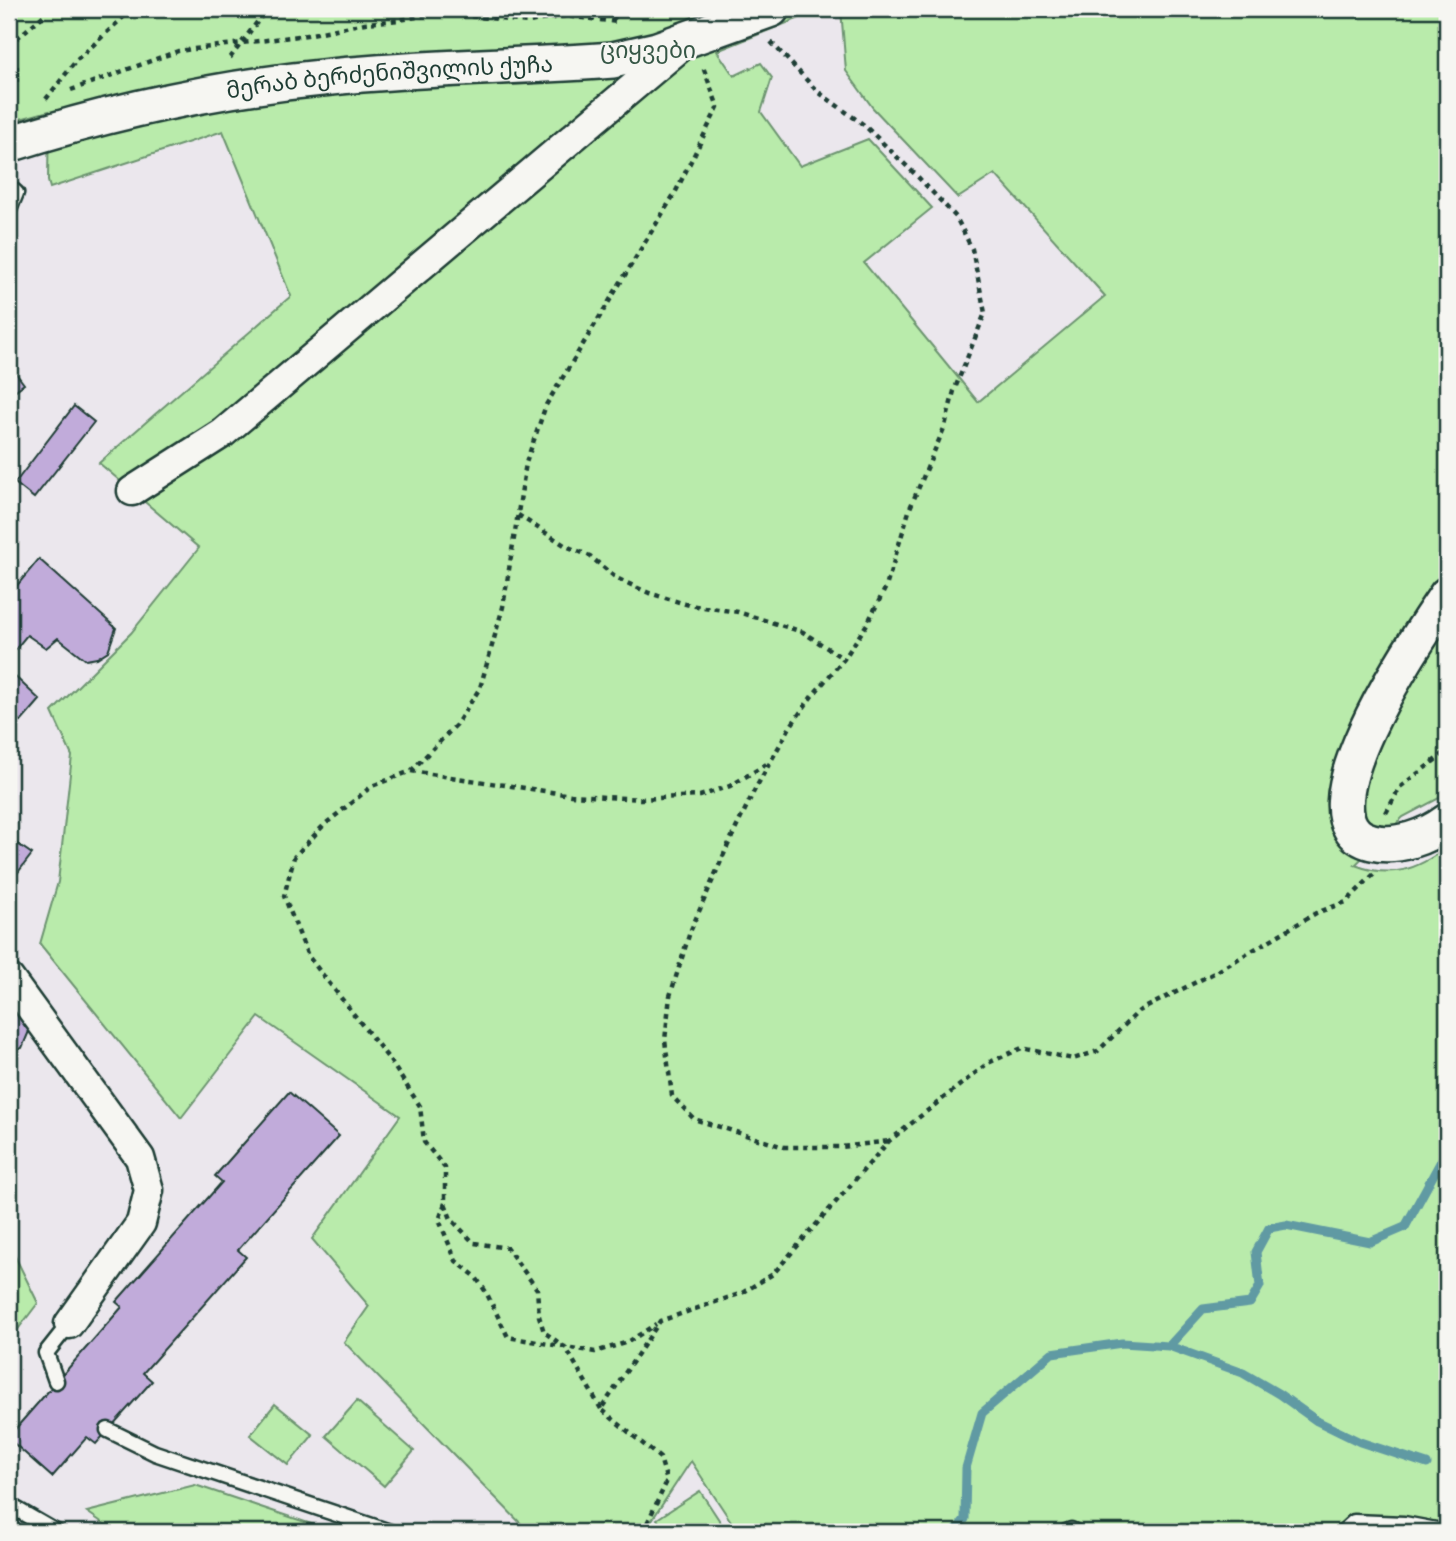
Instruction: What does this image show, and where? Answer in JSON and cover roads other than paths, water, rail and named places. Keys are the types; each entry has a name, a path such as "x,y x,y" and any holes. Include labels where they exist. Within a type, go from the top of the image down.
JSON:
{"street":[{"name":"მერაბ ბერძენიშვილის ქუჩა","path":"9,144 69,125 247,87 333,76 613,60 657,50 748,12"},
{"path":"132,491 223,433 692,37"},
{"path":"1447,595 1406,655 1358,748 1345,789 1350,826 1364,840 1395,844 1434,832 1447,822"},
{"path":"9,978 140,1158 149,1190 141,1223 69,1324"}],"lane":[{"path":"9,187 16,193 9,210"},
{"path":"57,1381 46,1353 69,1324"},
{"path":"108,1430 155,1453 390,1532"},
{"path":"9,1506 57,1532"},
{"path":"1343,1532 1354,1522 1404,1524 1447,1532"},
{"path":"1066,1532 1075,1532"}],"waterway":[{"path":"955,1532 965,1519 966,1468 982,1413 1052,1353 1122,1343 1169,1346 1203,1309 1250,1303 1260,1286 1256,1252 1269,1228 1286,1225 1370,1242 1405,1227 1447,1150"},
{"path":"1169,1346 1243,1373 1317,1421 1360,1442 1427,1464"}],"park label":[{"name":"ციყვები","path":"648,50"}]}
